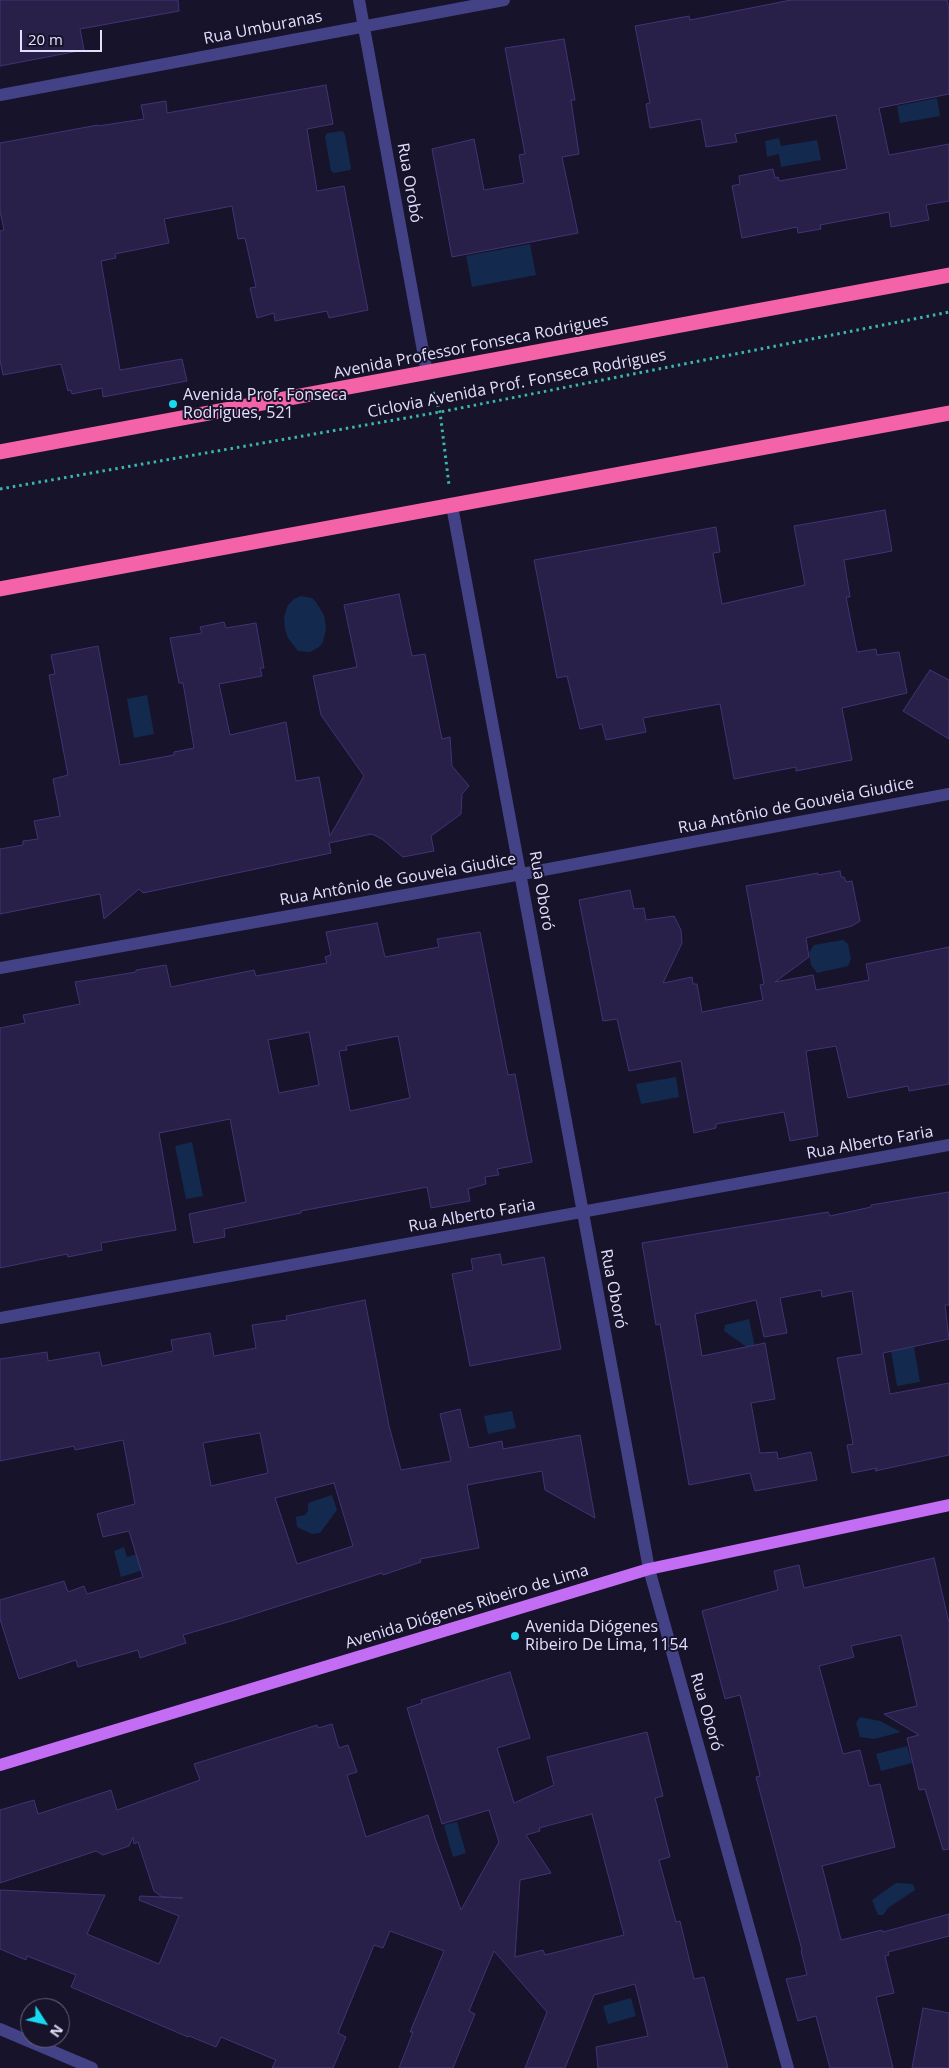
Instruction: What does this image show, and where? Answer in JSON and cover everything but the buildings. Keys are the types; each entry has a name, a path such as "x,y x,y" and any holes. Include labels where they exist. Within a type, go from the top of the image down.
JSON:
{"highway":[{"name":"Avenida Professor Fonseca Rodrigues","path":"0,452 949,275"},
{"path":"0,589 949,413"}],"main road":[{"name":"Avenida Diógenes Ribeiro de Lima","path":"0,1766 649,1569 949,1504"}],"street":[{"name":"Rua Orobó","path":"359,0 427,373"},
{"name":"Rua Umburanas","path":"0,95 504,0"},
{"name":"Rua Oboró","path":"452,506 522,874 649,1569 788,2068"},
{"name":"Rua Antônio de Gouveia Giudice","path":"0,968 522,874 949,794"},
{"name":"Rua Alberto Faria","path":"0,1318 949,1145"},
{"path":"0,2029 92,2068"}],"path":[{"name":"Ciclovia Avenida Prof. Fonseca Rodrigues","path":"0,489 440,412 949,312"},
{"path":"427,373 440,412 452,506"}],"water":[{"path":"937,98 940,116 900,123 897,106"},
{"path":"343,131 351,168 350,170 334,173 331,171 325,137 327,133"},
{"path":"779,138 781,146 817,140 821,160 781,167 779,154 767,157 765,141"},
{"path":"530,244 536,275 472,287 466,256"},
{"path":"301,596 312,598 316,602 324,615 325,621 326,629 323,642 319,647 310,652 298,651 288,638 285,629 284,617 288,605 294,599"},
{"path":"147,695 154,734 134,738 127,699"},
{"path":"843,940 848,944 851,959 848,966 817,973 811,965 809,953 814,945"},
{"path":"676,1077 679,1097 641,1104 636,1084"},
{"path":"192,1142 203,1196 186,1199 175,1146"},
{"path":"749,1319 755,1347 748,1348 724,1331 725,1325"},
{"path":"914,1347 920,1382 897,1386 891,1351"},
{"path":"512,1411 516,1428 488,1434 484,1416"},
{"path":"332,1495 337,1510 320,1533 312,1534 297,1527 296,1517 305,1515 308,1511 308,1503"},
{"path":"124,1547 127,1557 155,1549 159,1565 121,1577 114,1551"},
{"path":"860,1717 880,1721 901,1732 874,1739 860,1737 856,1723"},
{"path":"907,1746 912,1763 881,1771 876,1754"},
{"path":"457,1822 466,1853 453,1857 444,1825"},
{"path":"896,1883 913,1884 915,1890 888,1908 883,1915 878,1915 872,1900"},
{"path":"631,1998 636,2016 608,2024 603,2006"}],"place":[{"name":"Avenida Prof. Fonseca Rodrigues, 521","path":"173,404"},
{"name":"Avenida Diógenes Ribeiro De Lima, 1154","path":"515,1636"}]}
